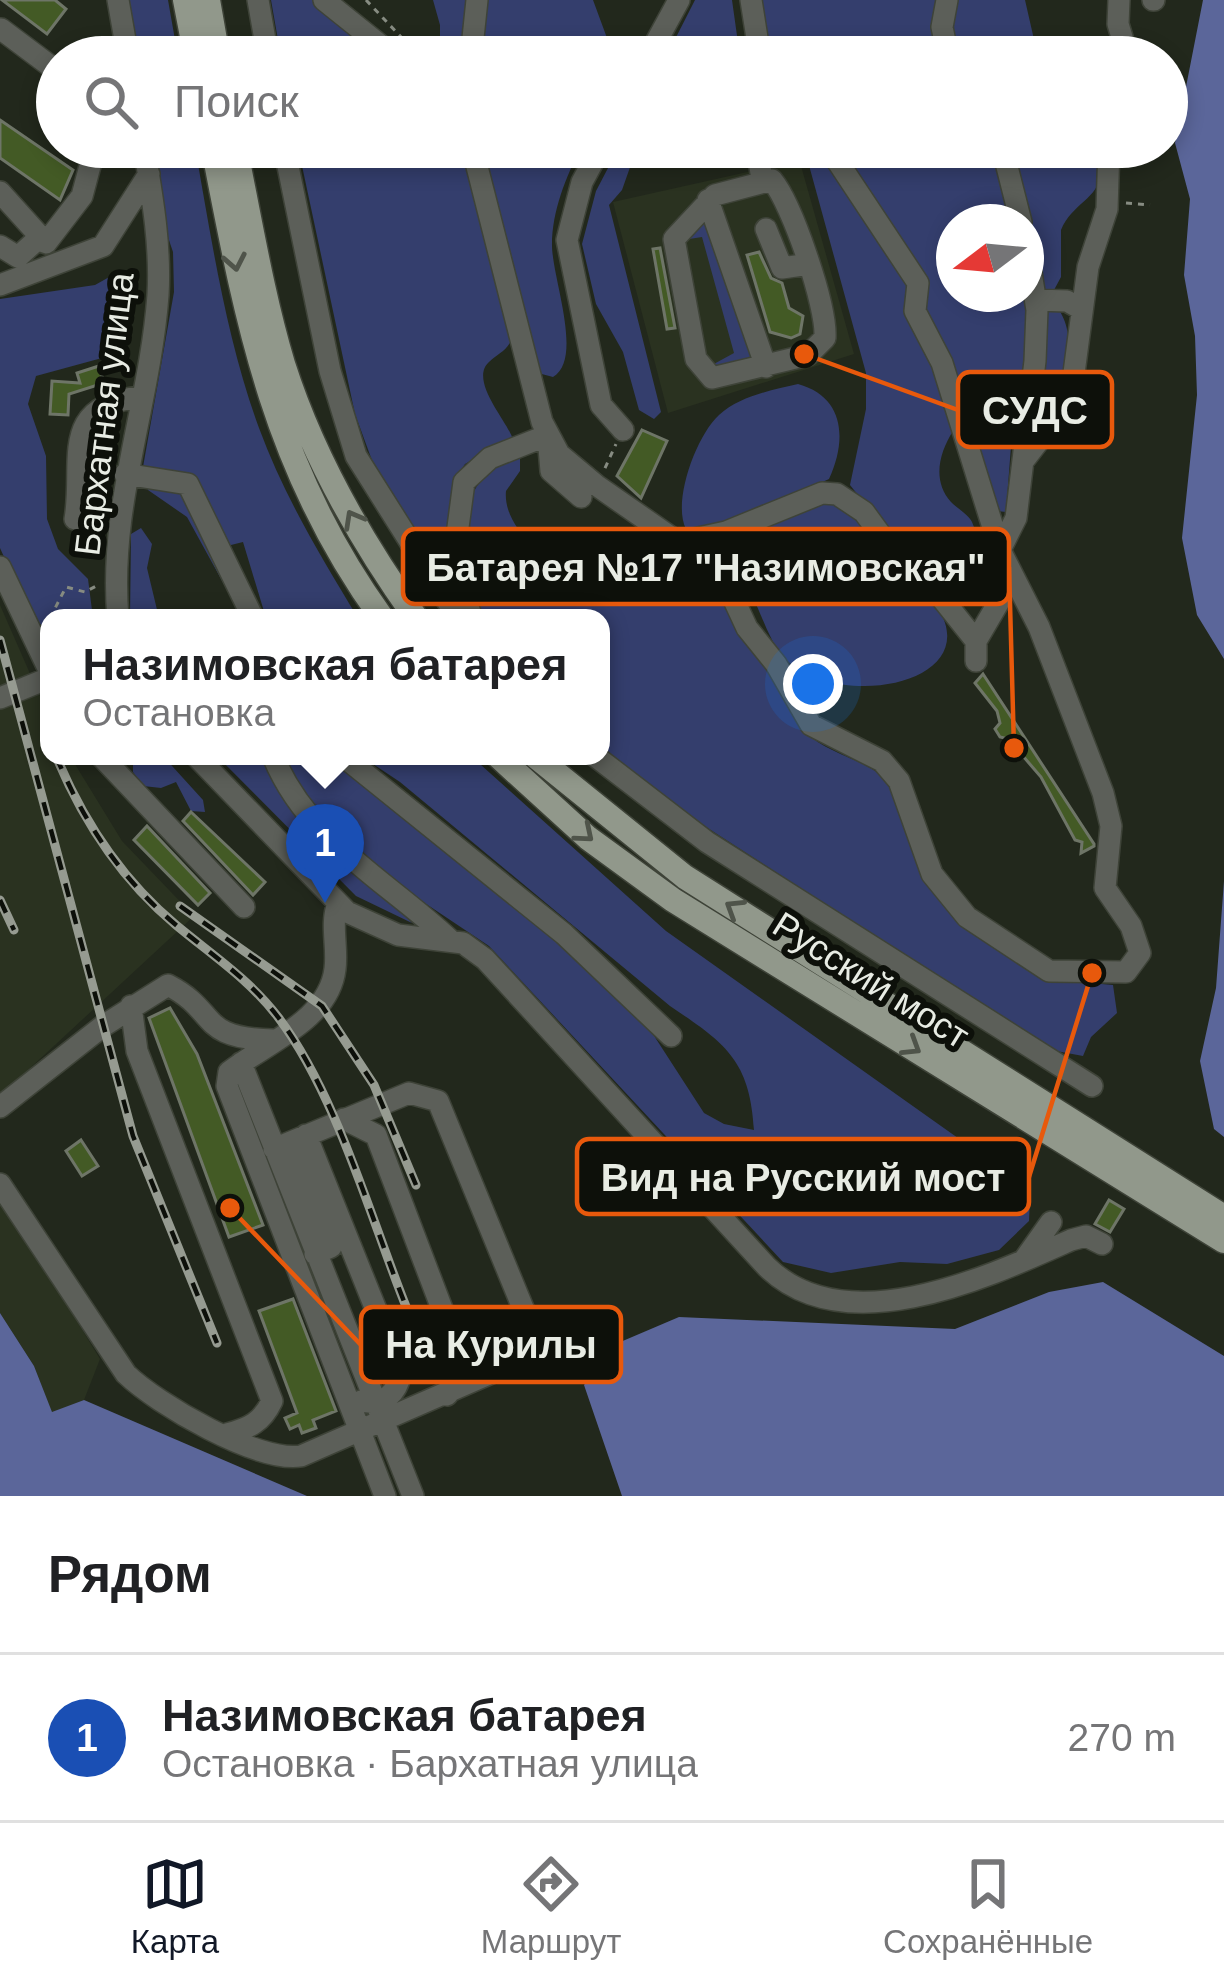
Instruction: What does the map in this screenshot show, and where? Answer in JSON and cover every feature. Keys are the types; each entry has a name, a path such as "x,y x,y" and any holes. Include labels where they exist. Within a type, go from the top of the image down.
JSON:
{"main road":[{"path":"185,0 192,36"},
{"path":"208,0 214,36"},
{"path":"217,168 244,308 277,423 330,535 376,609"},
{"path":"240,168 267,300 300,411 353,522 410,609"},
{"name":"Русский мост","path":"508,765 588,838 673,900 1224,1241"},
{"name":"Русский мост","path":"546,765 686,878 1224,1217"}],"street":[{"path":"258,0 264,36"},
{"path":"324,0 369,36"},
{"path":"473,36 477,0"},
{"path":"659,36 679,0"},
{"path":"751,0 757,36"},
{"path":"944,36 947,0"},
{"path":"1119,0 1122,36"},
{"path":"119,1 125,36"},
{"path":"1,29 36,55"},
{"path":"0,246 19,257 44,240 82,196 89,168"},
{"name":"Бархатная улица","path":"118,609 125,474 158,294 147,168"},
{"path":"288,168 330,370 356,456 451,609"},
{"path":"477,168 548,435 588,491 680,542 721,572 747,628 776,664 811,725 882,761 899,781 932,874 967,917 1049,971 1126,972 1139,953 1131,926 1106,888 1111,826 1103,793 1039,627 1000,550 942,364 916,311 918,283 841,168"},
{"path":"590,168 567,241 601,405 623,430"},
{"path":"761,168 763,180"},
{"path":"1008,168 1017,204"},
{"path":"1023,461 1069,399 1081,309 1107,209 1108,168"},
{"path":"0,285 109,241 148,174"},
{"path":"763,180 778,187 809,264 826,321 825,338 808,356 712,378 696,359 672,253 677,232 708,200 763,180"},
{"path":"0,192 62,263"},
{"path":"708,200 727,243 766,367"},
{"path":"727,243 790,221"},
{"path":"766,230 782,268 809,264"},
{"path":"1044,299 1081,309"},
{"path":"680,542 725,532 821,494 836,494 864,512 899,560 940,596 976,651 1000,600 1000,550 1016,518 1035,312"},
{"path":"527,368 518,375 529,414"},
{"path":"75,519 80,434 99,409 141,397"},
{"path":"469,609 453,565 464,482 490,458 548,435"},
{"path":"125,474 188,484 250,609"},
{"path":"0,567 40,654"},
{"path":"1000,600 1039,627"},
{"path":"0,698 40,678"},
{"path":"109,765 244,908"},
{"path":"205,765 338,903 398,935 449,939"},
{"path":"278,765 296,802 339,850 449,939 485,959 767,1267 790,1284 856,1301 918,1297 961,1288 1081,1237 1102,1244"},
{"path":"354,765 564,934 671,1036"},
{"path":"607,765 707,842 1093,1086"},
{"path":"338,903 333,917 335,972 327,1000 229,1072 227,1086 347,1390 372,1419 385,1496"},
{"path":"0,1107 131,1006 168,985 184,993 218,1033 238,1040 274,1040"},
{"path":"131,1006 137,1051 272,1401 265,1416 249,1429 227,1434"},
{"path":"241,1063 290,1142 401,1372 398,1388 372,1419"},
{"path":"0,1184 125,1374 151,1399 286,1459 528,1357 532,1330 438,1101 409,1094 290,1142"},
{"path":"344,1120 376,1135 463,1364 460,1379 446,1395"},
{"path":"290,1142 315,1254 372,1419 413,1496"},
{"path":"1024,1261 1051,1222"}],"path":[{"path":"365,0 400,36"},
{"path":"1107,209 1150,205"},
{"path":"588,491 623,430"},
{"path":"55,609 66,587 85,592 117,576"}],"shaded area":[{"path":"124,0 168,0 174,36 130,36"},
{"path":"271,0 312,0 355,36 277,36"},
{"path":"433,0 468,0 464,36 440,36"},
{"path":"488,0 593,0 606,36 483,36"},
{"path":"695,0 732,0 737,36 677,36"},
{"path":"754,0 939,0 938,36 760,36"},
{"path":"956,0 1025,0 1033,36 953,36"},
{"path":"1203,0 1224,0 1224,659 1197,615 1182,538 1197,395 1195,336 1184,275 1190,199 1182,168 1188,168 1188,77"},
{"path":"151,168 199,168 247,394 292,502 353,609 263,609 243,542 231,545 231,589 226,588 187,517 148,490 143,467 174,292 173,252 155,199"},
{"path":"302,168 470,168 511,341 489,362 483,379 512,437 465,464 454,481 442,576 377,474 355,414"},
{"path":"486,168 571,168 554,220 552,245 566,353 562,368 553,377 538,373"},
{"path":"608,168 630,168 622,190 609,205 661,412 654,419 639,410 623,352 596,304 582,244 596,191"},
{"path":"802,168 854,354 668,413 613,202 752,171"},
{"path":"810,168 834,168 907,275 953,431 941,458 941,485 970,519 977,541 972,569 952,588 912,563 850,485 866,409 866,373"},
{"path":"850,168 1000,168 1009,204 936,204 936,312 1027,312 1028,359 1013,420 1006,512 997,511 925,311 927,282"},
{"path":"1015,168 1098,168 1097,186 1061,230 1061,277 1054,290 1044,290 1044,204 1023,204"},
{"path":"705,217 755,359 716,373 712,365 734,353 702,237 683,240"},
{"path":"120,271 127,310 113,355 36,376 28,404 46,456 47,519 58,549 88,579 92,609 40,609 40,624 31,617 0,548 0,299 95,285"},
{"path":"1054,305 1061,313 1069,349 1064,388 1036,429 1044,312"},
{"path":"798,384 825,399 838,422 838,450 829,479 743,518 686,529 684,487 710,425 737,403"},
{"path":"520,458 520,471 506,491 513,521 533,546 559,566 595,574 650,544 670,546 691,557 729,598 802,727 892,786 962,922 1044,979 1113,985 1117,1013 1091,1037 1083,1056 1051,1050 669,803 610,754 610,609 476,609 464,577 463,529 471,497 489,472"},
{"path":"821,500 834,503 857,520 939,610 947,639 937,661 914,677 883,685 848,685 813,677 785,659 774,643 749,582 748,542 752,532"},
{"path":"141,528 152,544 147,568 157,609 130,609 131,534"},
{"path":"0,605 40,696 40,765 76,765 122,841 194,916 0,1096"},
{"path":"133,765 171,765 203,800 205,812 191,811 176,782 161,788 143,786"},
{"path":"226,765 273,765 412,923 356,896"},
{"path":"285,765 342,765 559,939 649,1028 704,1113 724,1124 754,1130 747,1086 720,1043 374,765 481,765 666,931 996,1165 1030,1197 1029,1221 999,1250 947,1264 900,1262 831,1273 783,1262 489,946 368,865 313,811"},
{"path":"1224,881 1224,1137 1214,1129 1200,1061 1216,988"},
{"path":"0,1195 100,1359 84,1400 52,1413 34,1366 0,1313"},
{"path":"1103,1282 1224,1356 1224,1496 622,1496 584,1385 618,1343 679,1317 955,1329 1049,1292"},
{"path":"0,1313 34,1366 52,1412 84,1400 307,1496 0,1496"}],"building":[{"path":"2,0 55,0 66,9 47,34"},
{"path":"0,120 36,145 36,168 73,170 60,200 0,158"},
{"path":"660,248 675,328 667,329 653,249"},
{"path":"759,252 771,278 782,283 789,308 803,316 800,334 791,338 770,332 747,255"},
{"path":"99,366 104,383 69,394 68,415 50,414 52,381 80,383 77,373"},
{"path":"642,430 667,441 641,498 617,476"},
{"path":"983,674 1094,846 1081,853 1082,842 1075,840 1041,777 1016,748 1017,741 1000,737 995,729 1000,723 997,711 975,683"},
{"path":"191,812 265,882 253,895 183,821"},
{"path":"147,826 210,893 198,905 134,840"},
{"path":"170,1008 197,1054 263,1225 229,1237 149,1018"},
{"path":"81,1140 98,1166 82,1176 66,1151"},
{"path":"1109,1200 1124,1209 1110,1232 1095,1224"},
{"path":"293,1299 336,1411 313,1420 316,1428 302,1433 299,1425 290,1429 285,1418 297,1413 259,1311"}],"railway":[{"path":"0,640 133,1136 217,1343"},
{"path":"60,765 91,826 121,868 156,907 255,991 299,1048 335,1119 407,1309"},
{"path":"0,900 14,930"},
{"path":"180,906 322,1006 374,1085 416,1185"}],"place":[{"name":"СУДС","path":"804,354"},
{"name":"Батарея №17 \"Назимовская\"","path":"1014,748"},
{"name":"Назимовская батарея","path":"325,903"},
{"name":"Вид на Русский мост","path":"1092,973"},
{"name":"На Курилы","path":"230,1208"}]}
